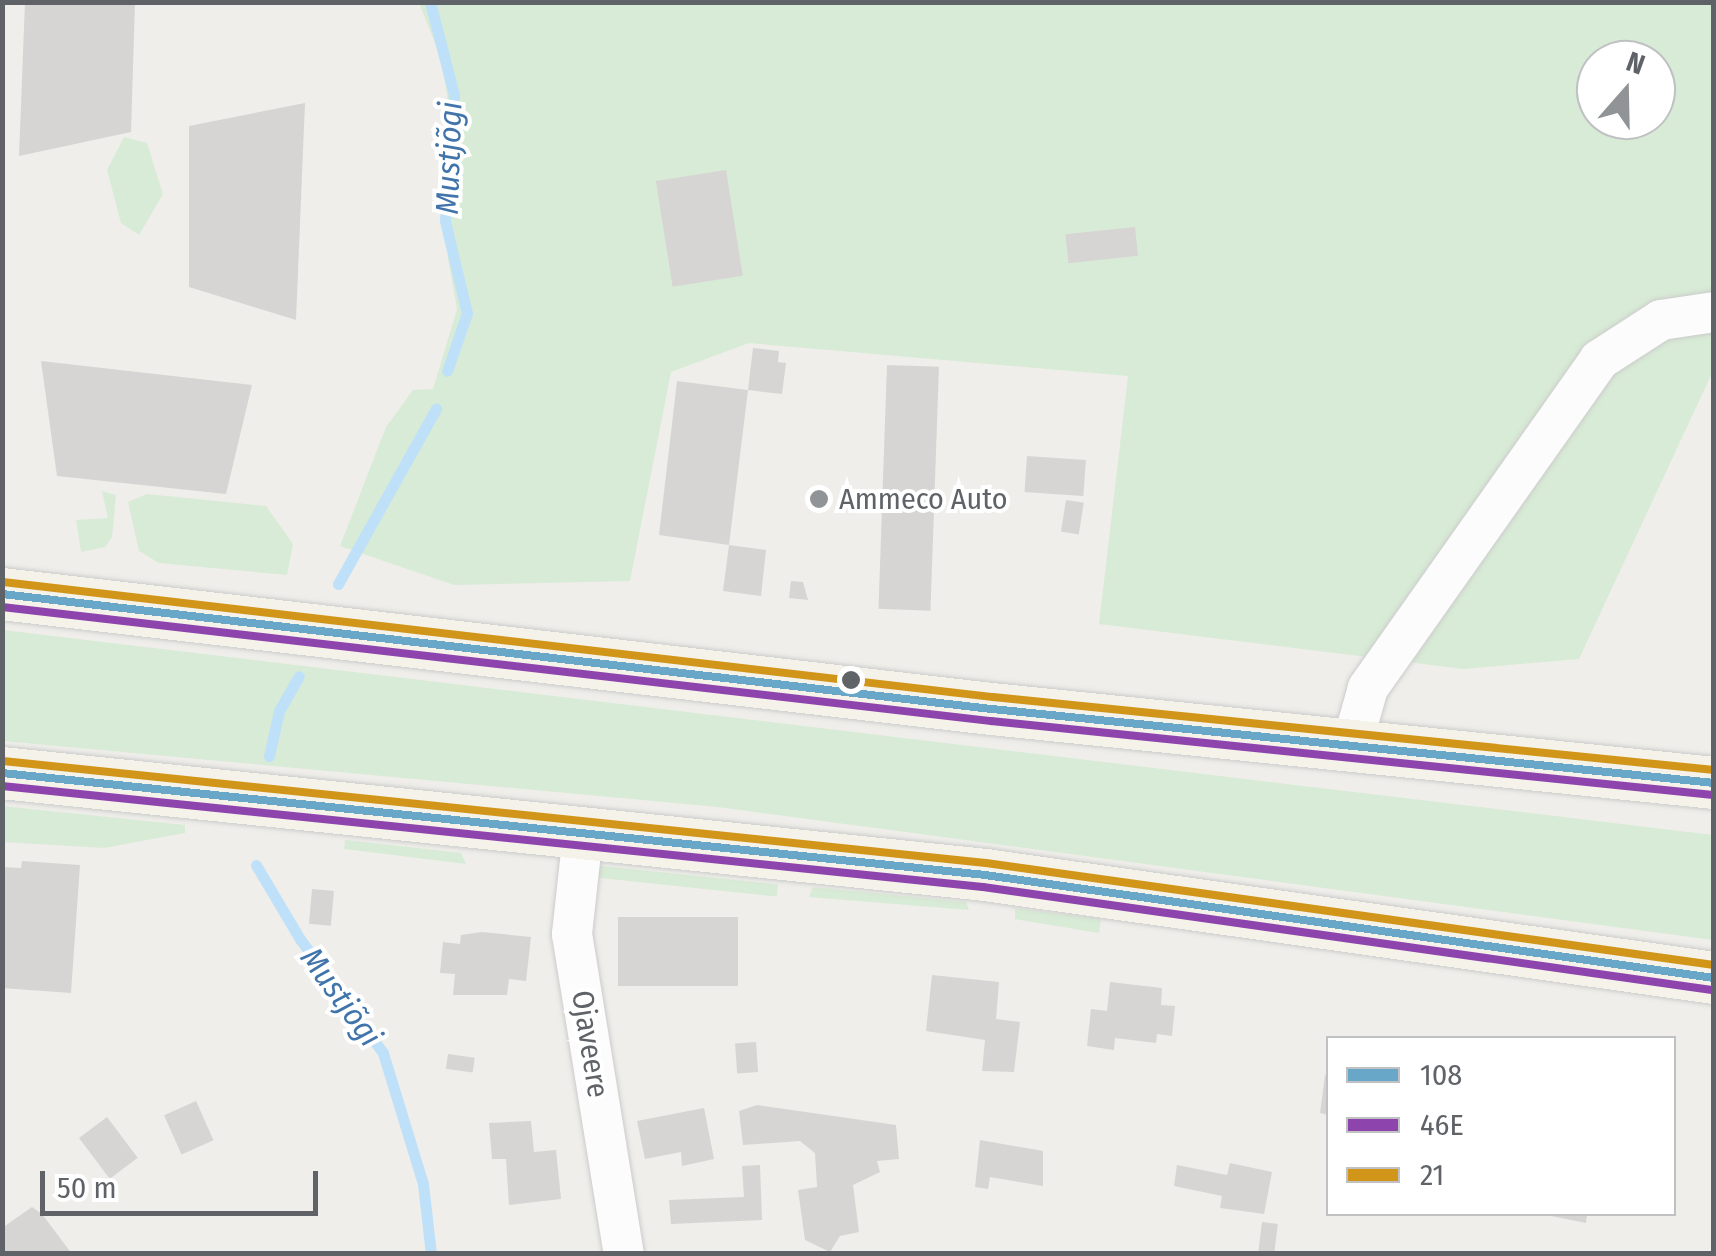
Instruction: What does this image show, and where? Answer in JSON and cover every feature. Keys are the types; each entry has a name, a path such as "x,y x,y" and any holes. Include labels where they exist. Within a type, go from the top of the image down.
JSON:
{"main road":[{"path":"2,594 1351,748 1714,783"},
{"path":"2,774 985,875 1714,978"}],"street":[{"path":"1351,748 1368,688 1599,360 1661,320 1714,312"},
{"name":"Ojaveere","path":"582,834 572,934 624,1254"}],"green space":[{"path":"419,3 1713,3 1713,371 1579,659 1464,669 1099,624 1128,376 749,343 671,372 630,581 454,585 340,546 386,427 413,390 433,389 457,309 448,258 449,107 441,58"},
{"path":"124,137 147,143 163,194 139,235 121,223 107,170"},
{"path":"102,491 116,495 112,537 105,547 81,552 76,520 108,518"},
{"path":"147,494 266,506 293,544 287,575 159,563 139,551 128,502"},
{"path":"3,630 1713,835 1713,940 718,807 3,741"},
{"path":"2,806 185,825 185,833 104,848 3,842"},
{"path":"345,840 461,853 466,864 344,849"},
{"path":"592,865 778,885 777,896 591,877"},
{"path":"813,887 966,902 969,910 809,897"},
{"path":"1015,908 1101,919 1099,933 1015,919"}],"building":[{"path":"25,2 135,2 131,132 19,156"},
{"path":"305,103 296,320 189,287 189,126"},
{"path":"726,170 743,276 673,287 656,181"},
{"path":"1135,227 1138,256 1068,263 1065,234"},
{"path":"753,348 779,351 778,362 786,363 782,394 748,390"},
{"path":"41,361 252,385 226,494 57,476"},
{"path":"887,365 939,367 930,611 878,609"},
{"path":"677,381 748,390 729,545 659,535"},
{"path":"1027,456 1086,460 1083,496 1024,492"},
{"path":"1066,500 1084,503 1079,534 1061,532"},
{"path":"729,545 766,550 761,596 723,591"},
{"path":"791,581 803,582 808,600 789,598"},
{"path":"22,861 80,865 71,993 2,988 2,867 21,868"},
{"path":"312,889 334,891 331,926 309,924"},
{"path":"618,917 738,917 738,986 618,986"},
{"path":"482,932 531,937 526,981 509,979 507,995 453,995 455,974 440,973 443,942 460,944 461,935"},
{"path":"932,975 999,982 996,1019 1020,1022 1014,1072 982,1071 985,1040 926,1031"},
{"path":"1110,982 1162,988 1161,1005 1175,1006 1172,1036 1157,1034 1156,1043 1115,1038 1114,1050 1087,1046 1091,1009 1107,1011"},
{"path":"756,1042 758,1072 737,1073 735,1043"},
{"path":"448,1054 475,1058 473,1073 446,1069"},
{"path":"1325,1075 1326,1075 1326,1114 1320,1113"},
{"path":"196,1101 213,1140 182,1155 164,1115"},
{"path":"757,1105 896,1125 899,1159 877,1161 880,1172 853,1185 859,1232 840,1236 830,1252 805,1240 798,1190 817,1187 815,1153 800,1141 743,1145 739,1111"},
{"path":"704,1108 714,1159 682,1166 681,1152 645,1159 637,1121"},
{"path":"107,1117 138,1158 110,1179 79,1138"},
{"path":"531,1121 534,1152 556,1150 561,1199 509,1205 506,1159 492,1159 489,1123"},
{"path":"980,1140 1043,1151 1043,1186 990,1177 988,1189 975,1187"},
{"path":"1230,1163 1272,1172 1264,1214 1220,1208 1222,1196 1174,1186 1177,1165 1227,1175"},
{"path":"760,1165 762,1220 671,1224 669,1200 744,1197 742,1166"},
{"path":"32,1207 42,1214 72,1254 4,1254 2,1228"},
{"path":"1551,1216 1587,1216 1586,1223"},
{"path":"1262,1222 1278,1224 1274,1254 1258,1254"}],"waterway":[{"name":"Mustjõgi","path":"430,2 454,95 445,221 467,313 447,371"},
{"name":"Mustjõgi","path":"338,584 436,409"},
{"name":"Mustjõgi","path":"269,756 279,711 299,676"},
{"name":"Mustjõgi","path":"256,865 300,939 383,1053 423,1184 431,1254"}],"transit line":[{"name":"21","path":"3,582 993,697 1714,770"},
{"name":"108","path":"2,594 992,709 1714,783"},
{"name":"46E","path":"2,607 991,721 1713,795"},
{"name":"21","path":"3,761 986,863 1714,965"},
{"name":"108","path":"2,773 985,875 1714,978"},
{"name":"46E","path":"2,786 983,887 1712,990"}],"place":[{"name":"Ammeco Auto","path":"819,499"}]}
